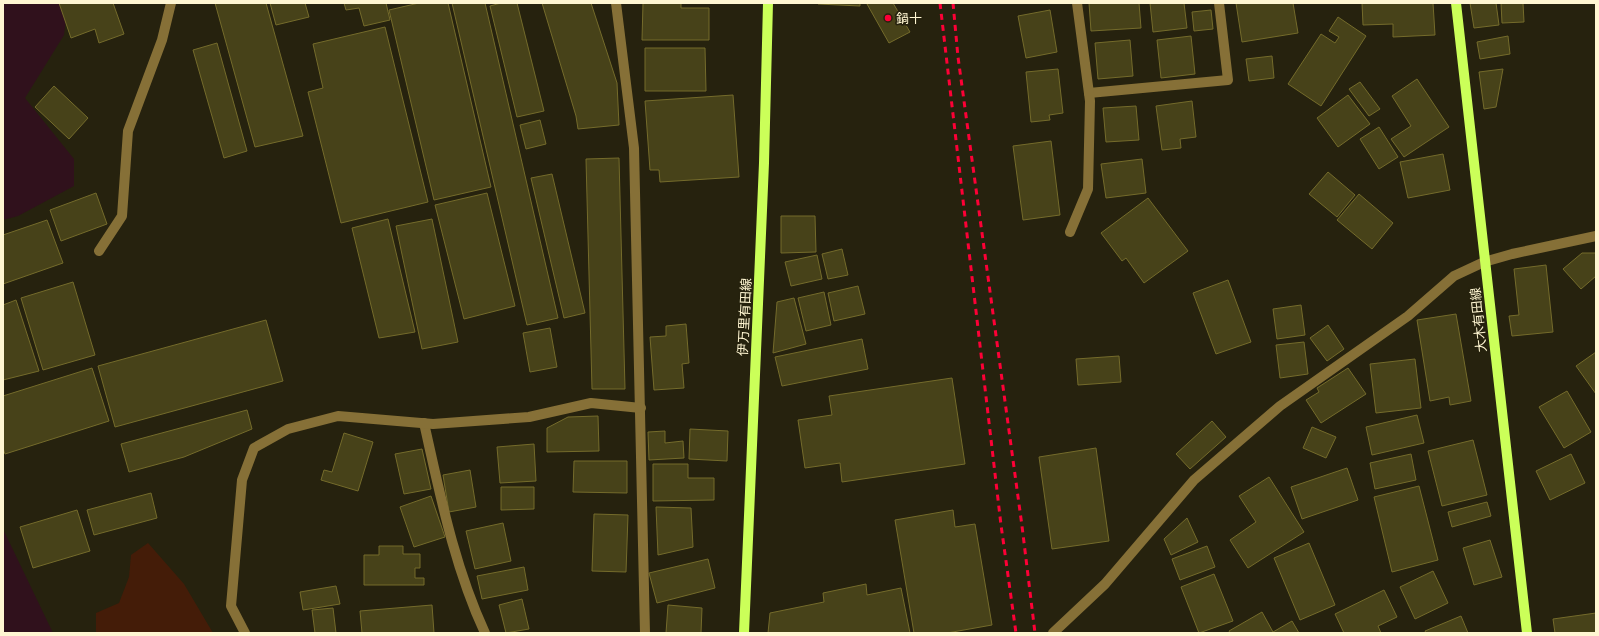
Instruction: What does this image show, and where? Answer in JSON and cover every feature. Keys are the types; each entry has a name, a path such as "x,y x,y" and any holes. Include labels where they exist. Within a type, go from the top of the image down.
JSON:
{"main road":[{"name":"伊万里有田線","path":"744,633 764,156 768,3"},
{"name":"大木有田線","path":"1456,3 1527,633"}],"street":[{"path":"99,251 122,216 128,131 162,40 171,3"},
{"path":"616,3 634,148 646,633"},
{"path":"1070,232 1088,190 1089,93 1077,3"},
{"path":"1089,93 1228,80 1220,3"},
{"path":"1053,633 1105,584 1194,480 1280,406 1408,316 1454,276 1484,262 1524,251 1596,236"},
{"path":"245,633 231,606 242,480 254,448 288,429 338,416 433,424 529,417 591,403 640,408"},
{"path":"424,423 454,548 475,611 485,633"}],"shaded area":[{"path":"3,3 68,3 64,35 25,98 74,159 74,186 18,216 3,220"},
{"path":"3,529 53,633 3,633"},
{"path":"148,543 184,584 213,633 96,633 96,613 119,603 129,577 131,555"}],"building":[{"path":"59,3 113,3 124,34 99,43 95,29 71,38"},
{"path":"215,3 266,3 303,136 255,147"},
{"path":"270,3 305,3 309,17 276,25"},
{"path":"344,3 386,3 390,20 364,26 359,8 346,10"},
{"path":"419,3 448,3 491,187 434,200 389,10"},
{"path":"452,3 485,3 558,318 527,325"},
{"path":"501,3 517,3 544,111 517,117 490,6"},
{"path":"542,3 591,3 617,83 619,125 578,129 576,116"},
{"path":"643,3 681,3 681,8 709,8 709,40 642,40"},
{"path":"860,3 860,6 818,4"},
{"name":"鍋十","path":"893,3 910,32 889,43 867,4"},
{"path":"1089,3 1139,3 1141,28 1091,31"},
{"path":"1150,3 1184,3 1187,28 1153,32"},
{"path":"1236,3 1293,3 1298,33 1242,42"},
{"path":"1362,3 1433,3 1435,35 1393,37 1393,24 1363,25"},
{"path":"1470,3 1496,3 1499,25 1474,28"},
{"path":"1501,3 1523,3 1524,22 1502,23"},
{"path":"1050,10 1057,52 1026,58 1018,16"},
{"path":"1211,10 1213,29 1194,31 1192,12"},
{"path":"1338,17 1366,36 1321,106 1288,84 1321,34 1335,43 1339,37 1329,31"},
{"path":"385,27 428,202 341,223 308,92 323,88 313,44"},
{"path":"1191,36 1195,74 1161,78 1157,40"},
{"path":"1508,36 1510,54 1480,59 1477,42"},
{"path":"1130,40 1133,76 1098,79 1095,43"},
{"path":"217,43 247,151 224,158 193,50"},
{"path":"645,48 705,48 706,91 645,91"},
{"path":"1272,56 1274,78 1249,81 1246,59"},
{"path":"1058,69 1063,113 1049,115 1050,120 1031,122 1026,72"},
{"path":"1503,69 1496,107 1484,109 1479,72"},
{"path":"1417,79 1449,127 1404,157 1391,139 1411,126 1392,96"},
{"path":"1360,82 1380,109 1369,116 1349,89"},
{"path":"54,86 88,118 69,139 35,107"},
{"path":"733,95 739,177 660,182 659,170 650,170 645,101"},
{"path":"1348,95 1370,124 1338,147 1317,118"},
{"path":"1192,101 1196,137 1180,139 1181,148 1162,150 1156,106"},
{"path":"1136,106 1139,140 1106,142 1103,108"},
{"path":"540,120 546,144 526,149 520,125"},
{"path":"1379,127 1398,157 1379,169 1360,139"},
{"path":"1051,141 1060,215 1023,220 1013,146"},
{"path":"1443,154 1450,190 1408,198 1400,162"},
{"path":"619,158 625,389 592,389 586,159"},
{"path":"1142,159 1146,193 1106,198 1101,164"},
{"path":"1328,172 1355,195 1337,217 1309,194"},
{"path":"552,174 585,313 564,318 531,178"},
{"path":"96,193 107,224 61,241 50,210"},
{"path":"487,193 515,306 464,319 435,205"},
{"path":"1359,194 1393,223 1372,249 1337,220"},
{"path":"1148,198 1188,251 1144,283 1126,258 1122,261 1101,233"},
{"path":"781,216 815,216 816,252 781,253"},
{"path":"388,219 415,332 379,338 352,228"},
{"path":"432,219 458,342 422,349 396,226"},
{"path":"47,220 63,263 3,284 3,235"},
{"path":"842,249 848,275 828,279 822,254"},
{"path":"1582,253 1596,253 1596,276 1581,289 1563,269"},
{"path":"817,255 822,279 791,286 785,262"},
{"path":"1546,265 1553,332 1512,336 1509,316 1519,315 1514,269"},
{"path":"1228,280 1251,342 1216,354 1193,293"},
{"path":"73,282 95,355 43,370 21,298"},
{"path":"858,286 865,314 834,321 828,293"},
{"path":"824,292 831,325 806,331 798,298"},
{"path":"794,298 806,344 773,353 777,302"},
{"path":"16,300 39,371 3,380 3,305"},
{"path":"1301,305 1305,335 1277,339 1273,309"},
{"path":"1456,314 1471,401 1450,405 1449,397 1430,401 1417,320"},
{"path":"266,320 283,381 115,427 98,366"},
{"path":"686,324 689,363 682,364 684,388 654,390 650,337 666,336 666,326"},
{"path":"1328,325 1344,349 1327,361 1310,338"},
{"path":"550,328 557,367 530,372 523,333"},
{"path":"862,339 868,369 782,386 775,357"},
{"path":"1304,342 1308,374 1280,378 1276,345"},
{"path":"1596,352 1596,394 1576,366"},
{"path":"1119,356 1121,382 1078,385 1076,359"},
{"path":"1415,359 1421,408 1376,413 1370,364"},
{"path":"92,368 109,421 5,454 3,448 3,396"},
{"path":"1348,368 1366,394 1321,423 1306,400 1319,392 1317,388"},
{"path":"952,378 965,464 842,482 840,463 805,468 798,420 832,415 829,396"},
{"path":"1567,391 1591,432 1564,448 1539,407"},
{"path":"247,410 252,429 184,457 129,472 121,444"},
{"path":"1417,415 1424,443 1372,455 1366,427"},
{"path":"598,416 599,451 547,452 547,428 568,417"},
{"path":"1212,421 1226,437 1190,469 1176,454"},
{"path":"1312,427 1336,437 1326,458 1303,448"},
{"path":"690,429 728,431 727,461 689,459"},
{"path":"665,431 665,443 683,441 684,458 649,460 648,432"},
{"path":"344,433 373,442 358,491 321,480 324,470 332,472"},
{"path":"1473,440 1487,495 1442,506 1428,451"},
{"path":"534,444 536,481 500,483 497,447"},
{"path":"1096,448 1109,541 1052,549 1039,457"},
{"path":"422,449 431,489 404,494 395,454"},
{"path":"1411,454 1416,480 1375,489 1370,463"},
{"path":"1571,454 1585,483 1550,500 1536,471"},
{"path":"574,461 627,461 627,493 573,492"},
{"path":"653,464 688,464 688,478 714,478 714,500 653,501"},
{"path":"1347,468 1358,500 1302,519 1291,487"},
{"path":"470,470 476,507 449,512 443,475"},
{"path":"1269,477 1304,532 1248,568 1230,540 1256,522 1239,496"},
{"path":"1419,486 1438,560 1392,572 1374,497"},
{"path":"501,487 534,487 534,509 501,510"},
{"path":"151,493 157,518 94,535 87,510"},
{"path":"431,496 445,537 414,547 400,507"},
{"path":"1487,502 1491,516 1452,527 1448,512"},
{"path":"656,507 691,508 693,547 658,555"},
{"path":"77,510 90,551 33,568 20,527"},
{"path":"953,510 955,527 975,524 992,625 947,633 914,633 895,520"},
{"path":"594,514 628,515 626,572 592,571"},
{"path":"1187,518 1198,542 1171,555 1164,539"},
{"path":"503,523 511,561 475,569 466,531"},
{"path":"1490,540 1502,577 1474,585 1463,548"},
{"path":"1309,543 1335,605 1300,620 1274,558"},
{"path":"379,546 403,546 403,554 420,554 420,568 415,568 415,578 424,578 424,585 364,585 364,555 379,555"},
{"path":"1207,546 1215,567 1180,580 1172,559"},
{"path":"708,559 715,588 657,603 649,573"},
{"path":"524,567 528,590 482,599 477,576"},
{"path":"1433,571 1448,603 1415,619 1400,587"},
{"path":"1214,574 1233,621 1199,633 1181,587"},
{"path":"866,584 867,595 901,588 910,633 768,633 770,613 824,602 823,593"},
{"path":"336,586 340,604 303,610 300,592"},
{"path":"1384,590 1397,617 1378,626 1381,633 1344,633 1335,614"},
{"path":"522,599 529,629 506,633 499,605"},
{"path":"432,605 434,633 362,633 360,611"},
{"path":"668,605 702,608 701,633 666,633"},
{"path":"333,608 336,633 315,633 312,610"},
{"path":"1262,612 1273,632 1292,621 1299,633 1230,633 1229,631"},
{"path":"1596,613 1596,633 1555,633 1553,619"},
{"path":"1461,616 1468,633 1426,633 1425,631"}],"railway":[{"path":"940,3 1001,525 1016,633"},
{"path":"953,3 958,57 1022,526 1035,633"}],"place":[{"name":"鍋十","path":"888,18"}]}
